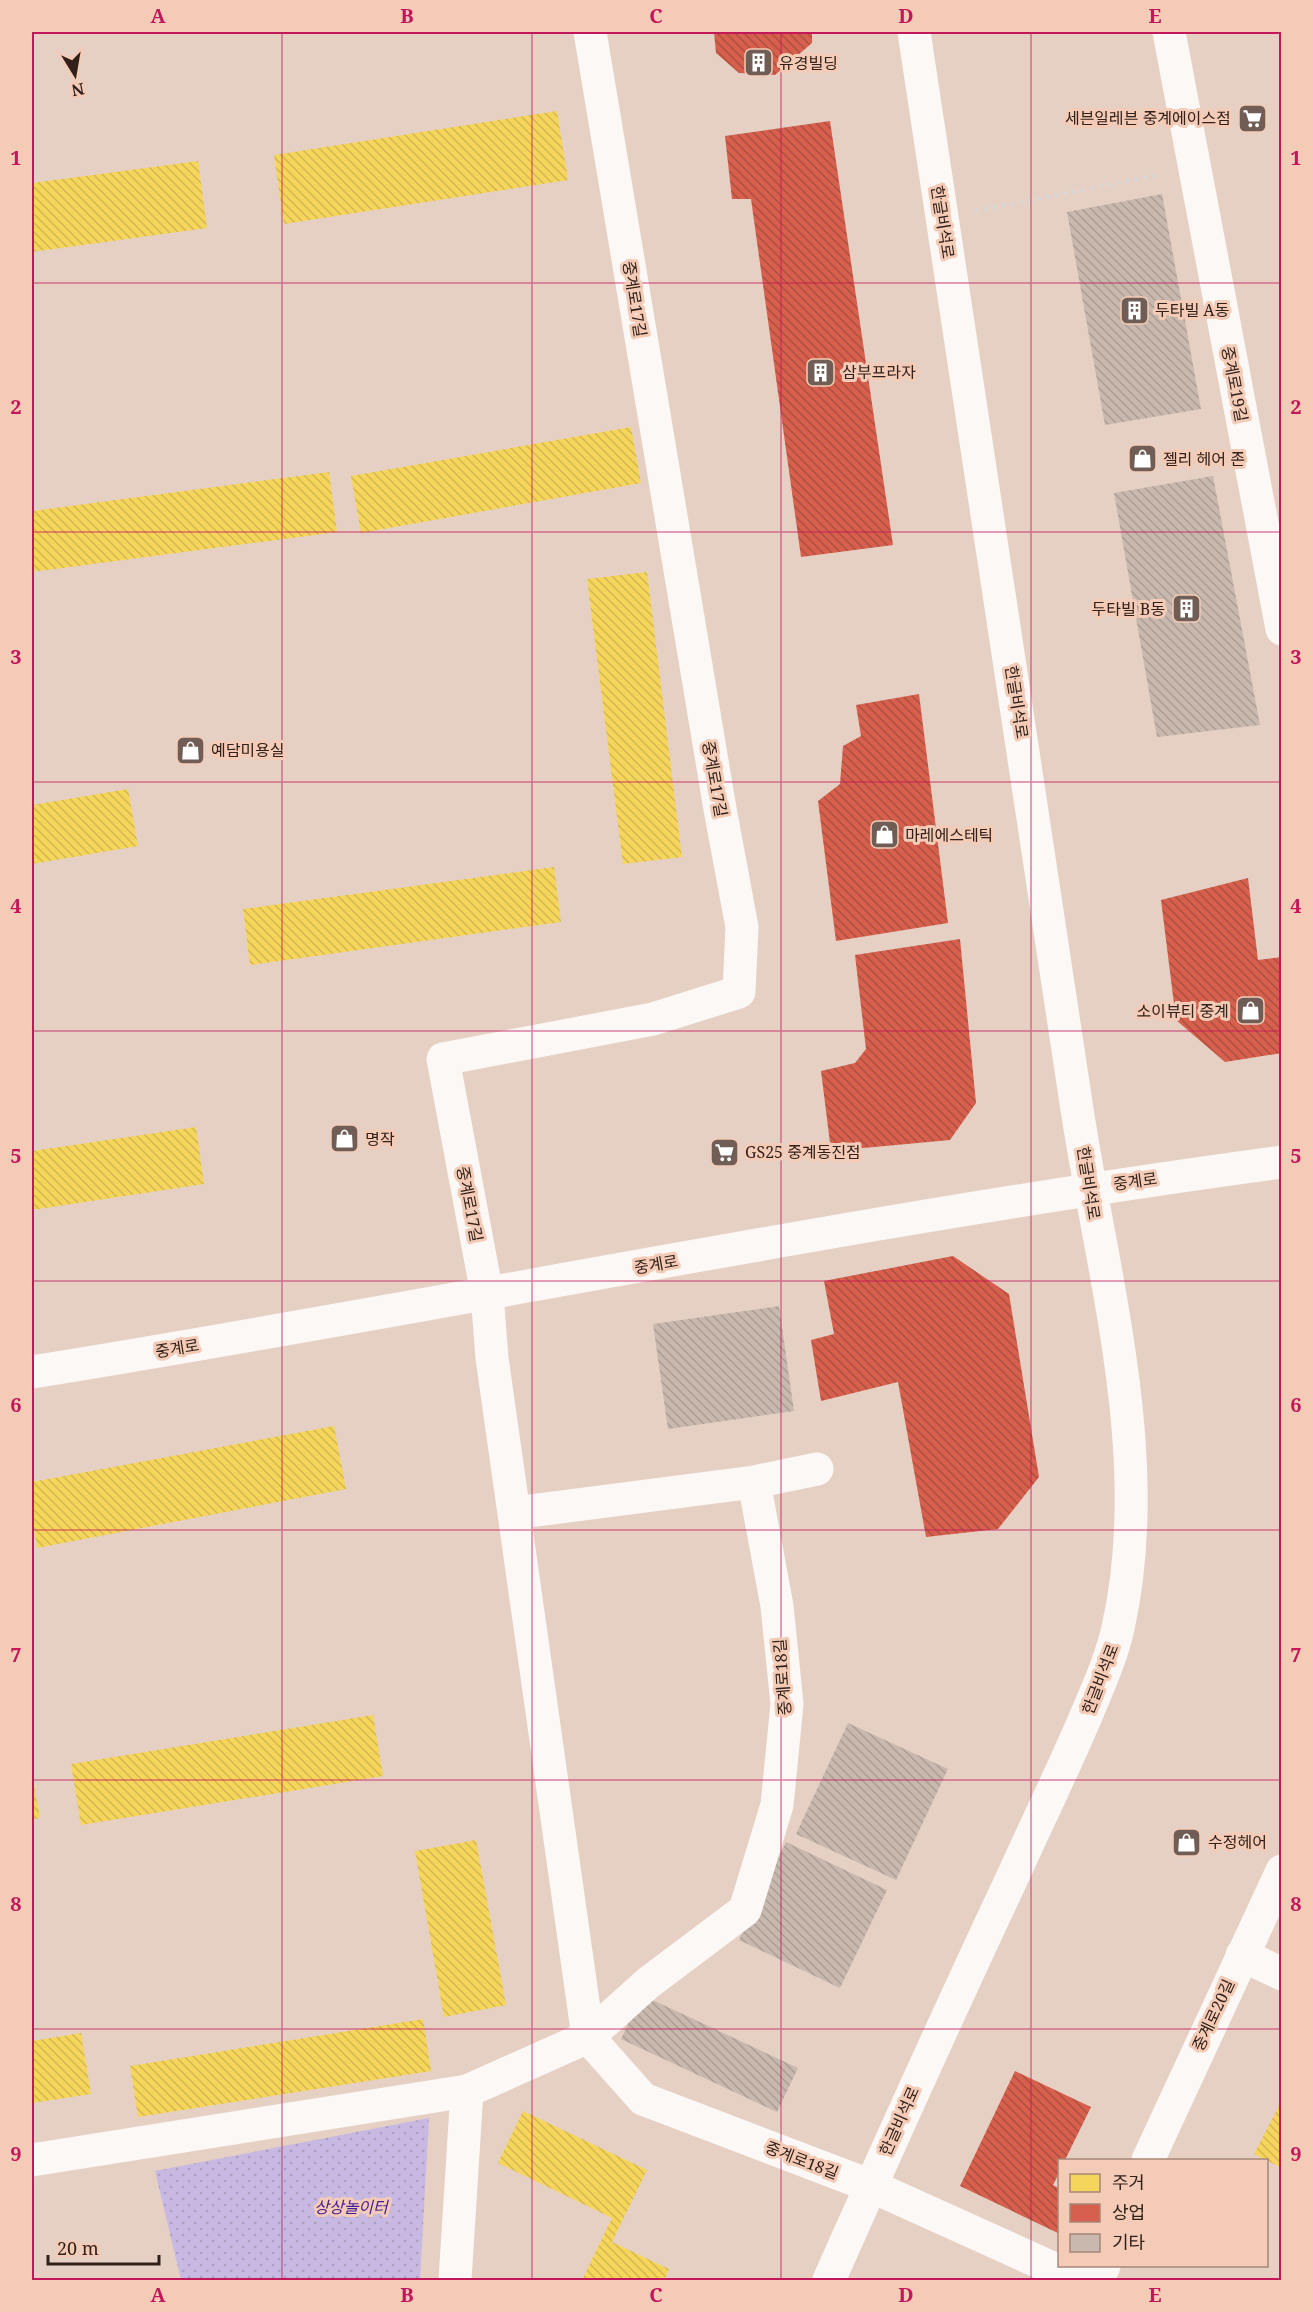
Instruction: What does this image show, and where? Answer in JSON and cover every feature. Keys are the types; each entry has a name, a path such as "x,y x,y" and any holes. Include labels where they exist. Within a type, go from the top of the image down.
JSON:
{"street":[{"name":"중계로17길","path":"487,1294 443,1059 653,1019 739,992 742,927 720,809 590,32"},
{"name":"한글비석로","path":"829,2280 1072,1748 1110,1659 1119,1626 1132,1541 1131,1485 1117,1336 1088,1188 1031,792 914,32"},
{"name":"중계로19길","path":"1169,32 1281,629"},
{"name":"중계로","path":"32,1372 1088,1188 1281,1162"},
{"path":"32,2160 467,2091 588,2037 492,1358 487,1294"},
{"path":"514,1513 754,1482 818,1469"},
{"name":"중계로18길","path":"754,1482 777,1606 787,1704 777,1805 746,1910 648,1983 588,2037 644,2099 871,2186"},
{"name":"중계로20길","path":"1148,2159 1242,1955 1272,1913 1281,1871"},
{"path":"1242,1955 1281,1974"},
{"path":"455,2280 467,2091"},
{"path":"871,2186 1079,2280"}],"path":[{"path":"942,217 1195,168"}],"green space":[{"name":"상상놀이터","path":"429,2118 420,2280 181,2280 155,2171"}],"building: 주거":[{"path":"557,111 568,180 284,224 274,155"},
{"path":"198,161 207,228 32,252 32,183"},
{"path":"631,427 641,483 361,533 351,476"},
{"path":"329,472 337,532 32,572 32,511"},
{"path":"647,572 682,857 623,864 587,579"},
{"path":"128,789 138,846 32,864 32,805"},
{"path":"554,867 561,922 250,965 243,909"},
{"path":"196,1127 204,1184 32,1210 32,1151"},
{"path":"334,1426 346,1489 37,1548 32,1519 32,1482"},
{"path":"373,1715 383,1776 81,1825 71,1764"},
{"path":"32,1774 40,1818 32,1820"},
{"path":"476,1840 506,2005 444,2017 415,1851"},
{"path":"423,2019 431,2071 138,2117 130,2066"},
{"path":"81,2033 91,2094 32,2103 32,2041"},
{"path":"1282,2100 1282,2168 1254,2154"},
{"path":"523,2111 647,2170 612,2242 669,2269 664,2280 582,2280 612,2218 498,2163"}],"building: 상업":[{"name":"유경빌딩","path":"714,32 812,32 812,43 775,75 739,73 716,53"},
{"name":"삼부프라자","path":"830,121 893,545 801,557 751,199 732,199 725,136"},
{"path":"919,694 948,923 836,941 818,801 840,784 843,746 861,736 856,705"},
{"path":"1248,878 1258,960 1282,957 1282,1053 1225,1062 1176,1020 1161,900"},
{"path":"960,939 976,1103 950,1140 831,1151 821,1071 855,1063 866,1049 855,955"},
{"path":"953,1256 1009,1294 1039,1477 998,1529 926,1537 898,1382 821,1401 811,1340 834,1334 824,1281"},
{"path":"1015,2071 1091,2107 1065,2159 1058,2159 1058,2175 1053,2185 1058,2188 1058,2233 960,2186"}],"building: 기타":[{"name":"두타빌 A동","path":"1162,194 1201,409 1105,425 1067,212"},
{"name":"두타빌 B동","path":"1213,476 1260,725 1157,737 1114,493"},
{"path":"779,1306 794,1411 668,1429 653,1324"},
{"path":"848,1723 948,1769 896,1880 796,1834"},
{"path":"786,1842 887,1890 840,1988 739,1940"},
{"path":"642,1995 798,2068 777,2112 621,2039"}],"place":[{"name":"유경빌딩","path":"758,63"},
{"name":"세븐일레븐 중계에이스점","path":"1252,118"},
{"name":"두타빌 A동","path":"1134,310"},
{"name":"삼부프라자","path":"821,372"},
{"name":"젤리 헤어 존","path":"1142,459"},
{"name":"두타빌 B동","path":"1186,609"},
{"name":"예담미용실","path":"190,750"},
{"name":"마레에스테틱","path":"884,835"},
{"name":"소이뷰티 중계","path":"1250,1011"},
{"name":"명작","path":"344,1139"},
{"name":"GS25 중계동진점","path":"724,1152"},
{"name":"수정헤어","path":"1187,1842"}]}
